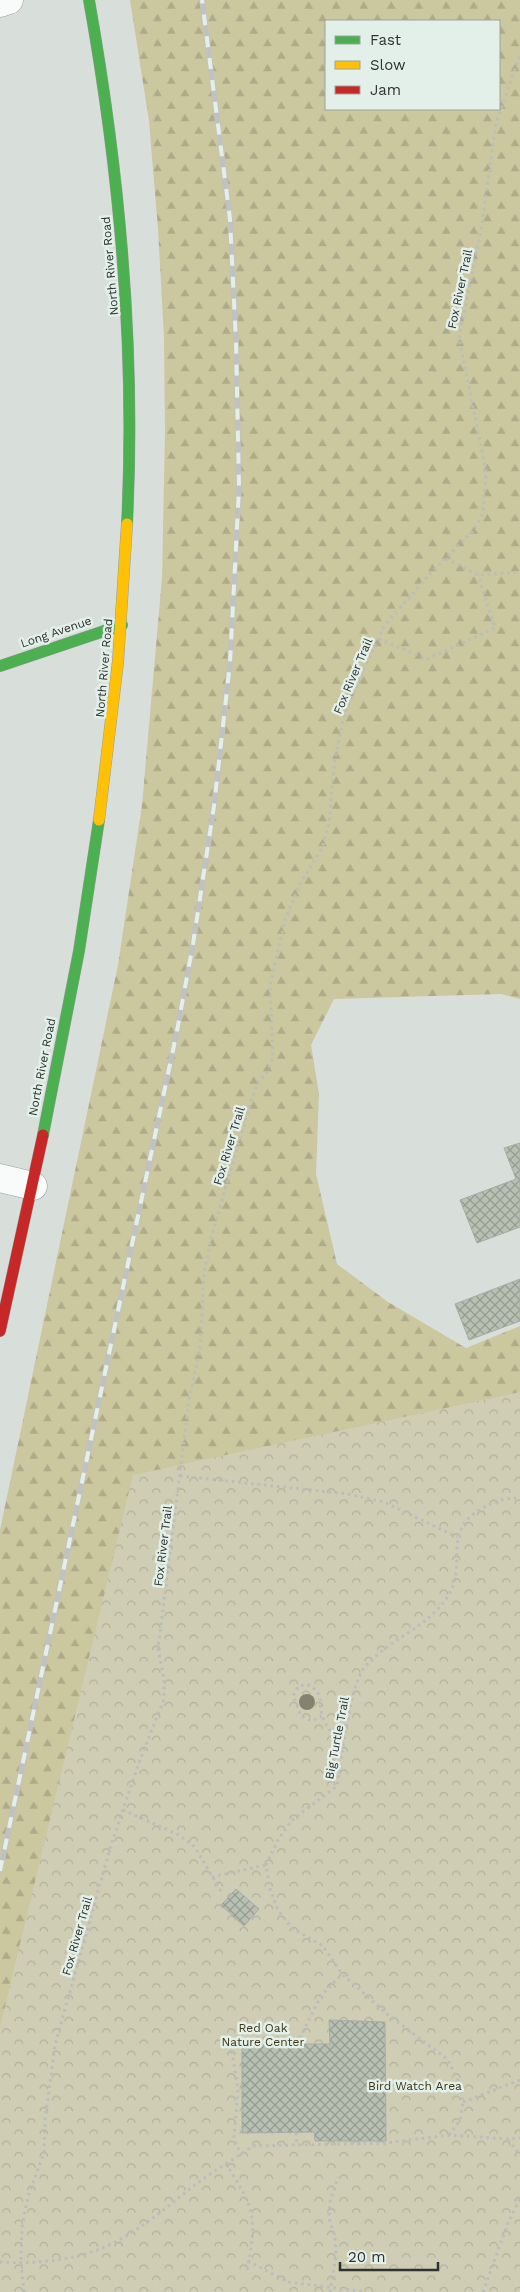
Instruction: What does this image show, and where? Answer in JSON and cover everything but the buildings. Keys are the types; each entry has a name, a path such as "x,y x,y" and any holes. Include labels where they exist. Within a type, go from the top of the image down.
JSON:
{"main road":[{"name":"North River Road","path":"0,1331 33,1186 92,871 110,747 122,624 130,428 128,316 106,92 89,0"},
{"name":"Long Avenue","path":"0,666 122,624"}],"street":[{"path":"0,3 8,0"},
{"path":"0,1178 33,1186"}],"path":[{"name":"Fox River Trail","path":"24,2292 20,2263 22,2227 28,2196 44,2153 45,2120 55,2045 123,1810 164,1699 164,1679 158,1649 189,1400 200,1348 204,1274 211,1238 248,1111 258,1084 267,1072 273,1058 270,985 280,938 285,920 300,884 322,848 329,824 335,758 344,716 385,625 474,530 483,513 486,471 459,338 481,230 496,124 520,54"},
{"path":"446,559 478,575 520,572"},
{"path":"379,639 427,660 495,628 478,575"},
{"path":"180,1476 348,1494 384,1502 456,1538 464,1520 472,1514 503,1498 520,1498"},
{"name":"Big Turtle Trail","path":"266,1865 278,1840 291,1821 337,1786 343,1744 357,1684 363,1669 402,1637 421,1626 449,1596 457,1573 456,1538"},
{"path":"322,1716 312,1721 301,1716 293,1696 298,1687 306,1684 314,1688 320,1696 322,1716 331,1732 343,1744"},
{"path":"123,1810 177,1834 194,1846 222,1893"},
{"path":"212,1878 266,1865 270,1889 278,1910 292,1928 323,1946 342,1974 387,2014 447,2059 458,2080 464,2102 460,2120 449,2134"},
{"path":"299,2043 321,1996 342,1974"},
{"path":"241,2156 234,2137 238,2100 232,2052 235,2045 239,2041 249,2039 300,2038"},
{"path":"464,2102 520,2080"},
{"path":"296,2133 297,2144"},
{"path":"0,2262 20,2263 70,2258 107,2246 132,2232 253,2146 386,2143 449,2134 508,2139 520,2138"},
{"path":"508,2139 520,2154"},
{"path":"226,2164 240,2186 250,2208 256,2234 247,2271"},
{"path":"331,2290 336,2255 335,2238 329,2218 330,2202 338,2177"},
{"path":"483,2292 508,2224 520,2198"},
{"path":"248,2262 288,2282 331,2290 366,2292"}],"green space":[{"name":"Bird Watch Area","path":"130,0 520,0 520,999 501,994 334,999 311,1045 319,1094 316,1174 337,1264 388,1302 466,1348 520,1326 520,2292 0,2292 0,1530 118,965 142,805 162,578 165,434 164,338 158,229 149,121"},
{"name":"Red Oak Nature Center","path":"520,1392 520,2292 0,2292 0,2027 133,1475"}],"railway":[{"path":"0,1871 177,1031 193,944 214,806 230,663 239,488 236,342 230,219 202,0"}],"traffic: fast":[{"path":"89,0 109,130 123,261 129,392 127,524"},
{"path":"0,666 122,625"},
{"path":"43,1135 79,951 99,820"}],"traffic: slow":[{"path":"99,820 118,662 127,524"}],"traffic: jam":[{"path":"0,1331 43,1135"}]}
